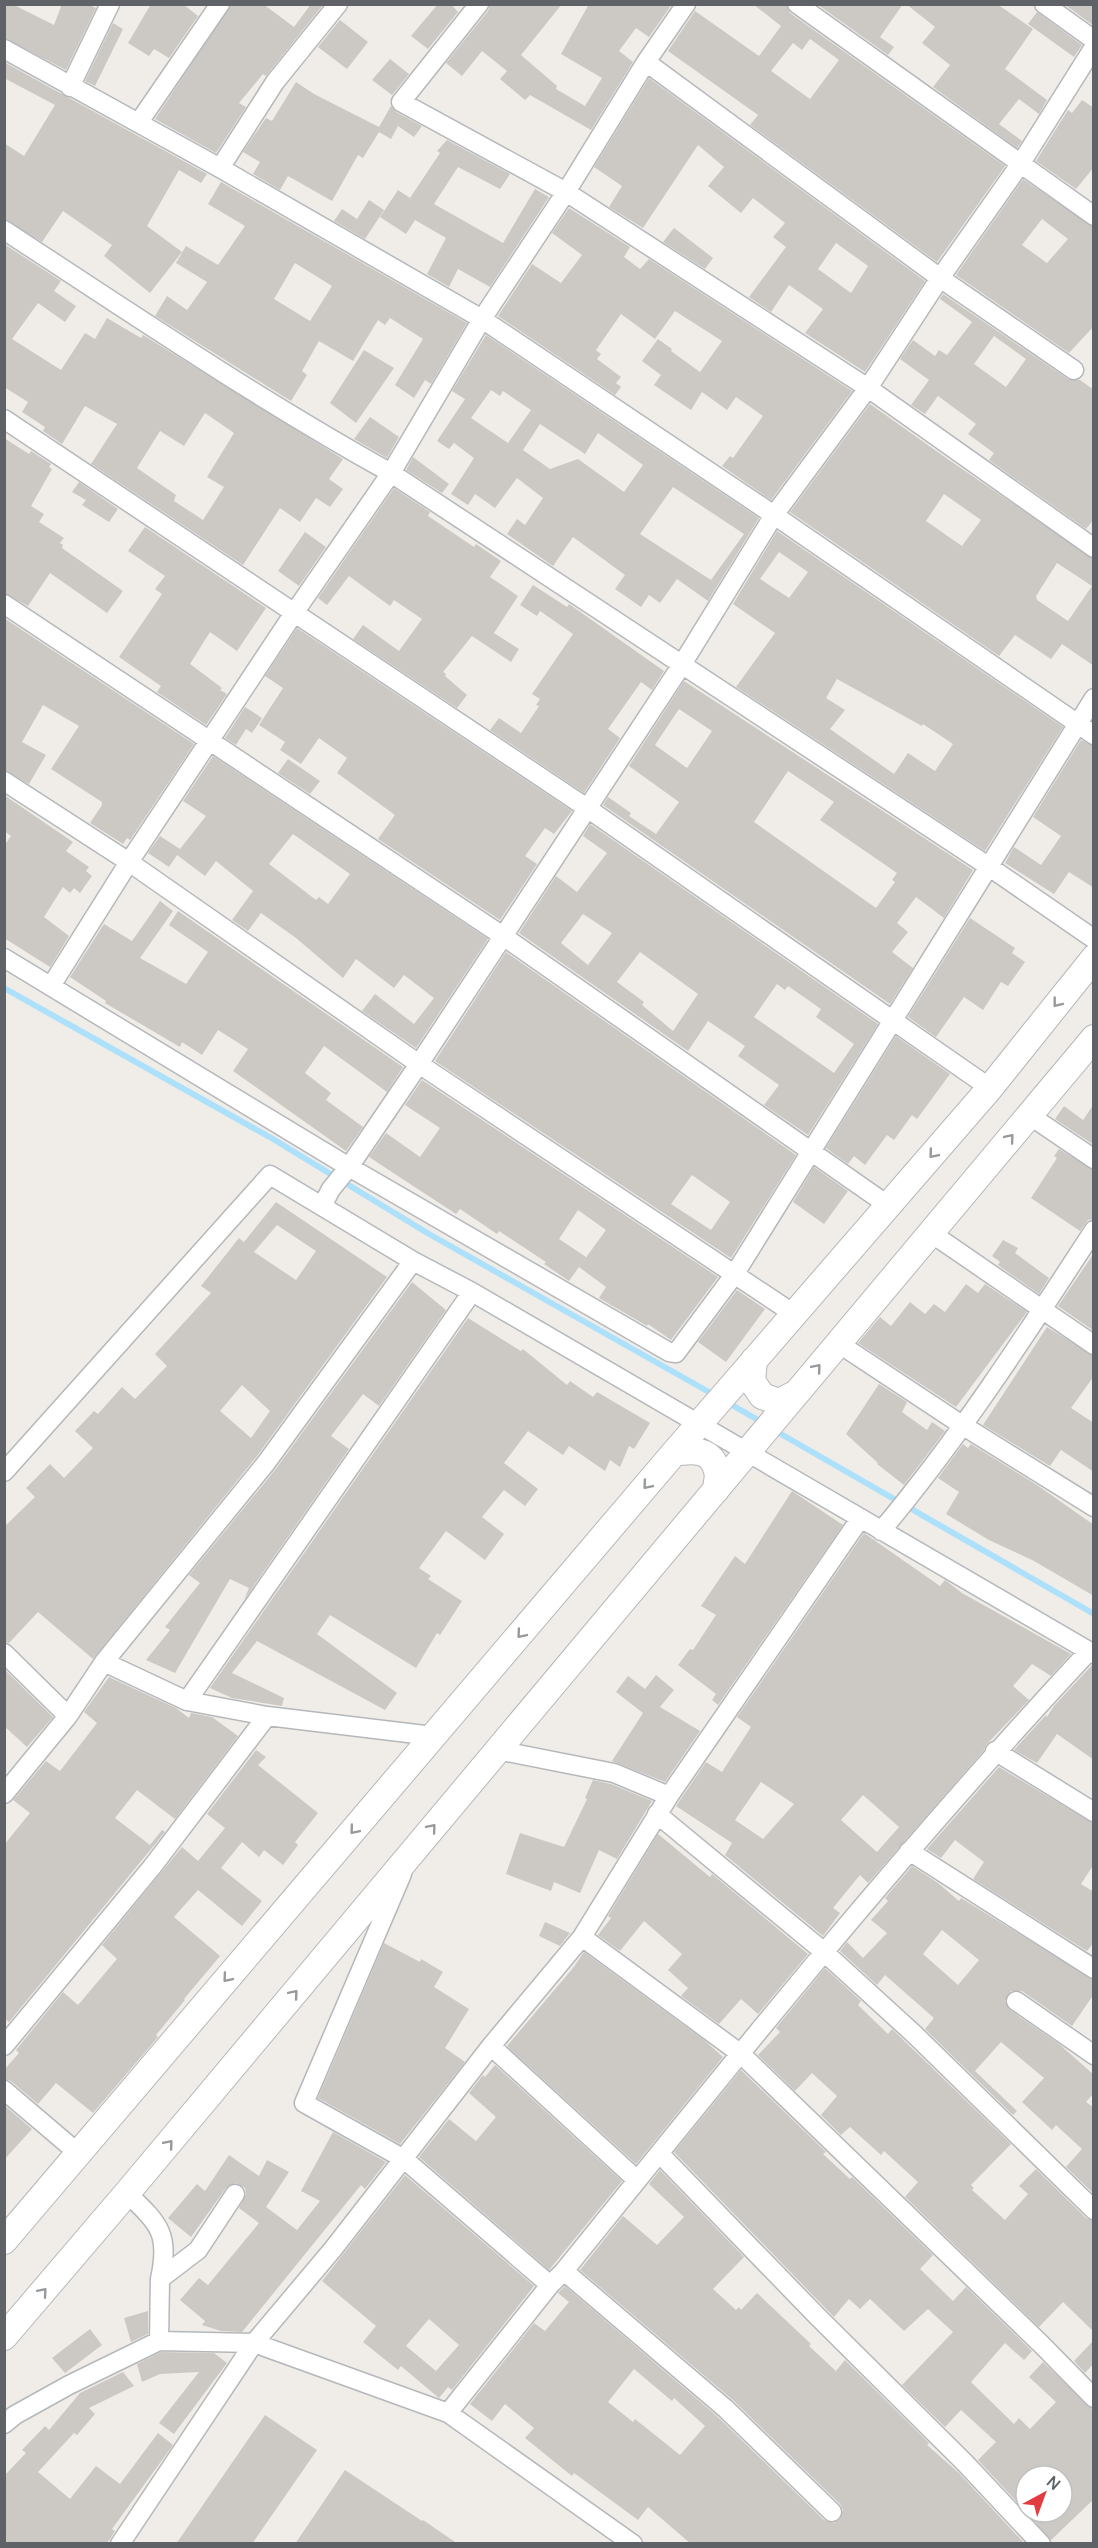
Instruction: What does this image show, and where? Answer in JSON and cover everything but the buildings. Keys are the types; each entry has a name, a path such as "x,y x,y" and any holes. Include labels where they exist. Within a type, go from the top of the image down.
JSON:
{"street":[{"path":"70,87 110,4"},
{"path":"139,122 220,4"},
{"path":"220,168 275,82 338,4"},
{"path":"478,4 401,102 566,192 868,388 1094,548"},
{"path":"51,986 129,862 294,613 391,473 482,319 566,192 646,62 686,4"},
{"path":"796,4 1094,216"},
{"path":"1044,4 1094,40"},
{"path":"322,1206 331,1189 419,1064 681,666 774,515 868,388 940,278 1021,163 1094,47"},
{"path":"4,49 70,87 139,122 482,319 774,515 1094,735"},
{"path":"646,62 940,278 1074,370"},
{"path":"4,230 179,345 335,442 391,473 988,866 1093,942 990,1088 674,1453 4,2241"},
{"path":"4,419 587,808 990,1088"},
{"path":"4,604 503,936 889,1206"},
{"path":"4,958 346,1170 669,1352 676,1353 734,1275 891,1019 1094,698"},
{"path":"4,781 129,862 419,1064 794,1314"},
{"path":"4,2337 1094,1038"},
{"path":"1029,1115 1094,1159"},
{"path":"4,1472 270,1175 413,1261 472,1292 1091,1652 995,1751 824,1951 564,2271 550,2284 448,2413"},
{"path":"881,1531 912,1495 962,1425 1094,1230"},
{"path":"931,1233 1094,1345"},
{"path":"4,1794 68,1716 104,1662 266,1463 413,1261"},
{"path":"187,1701 472,1292"},
{"path":"838,1343 962,1425 1094,1507"},
{"path":"754,1360 752,1381 762,1396 787,1404"},
{"path":"674,1453 694,1449 708,1455 717,1471 716,1490"},
{"path":"120,2544 254,2343 404,2159 491,2046 582,1937 657,1814 860,1519"},
{"path":"4,1653 68,1716"},
{"path":"104,1662 187,1701 267,1716 434,1736"},
{"path":"4,2046 152,1867 267,1716"},
{"path":"497,1750 614,1773 669,1796"},
{"path":"995,1751 1094,1812"},
{"path":"657,1814 824,1951 914,2034 1094,2210"},
{"path":"909,1851 1094,1969"},
{"path":"411,1853 304,2103 404,2159 550,2284"},
{"path":"582,1937 741,2054 1094,2398"},
{"path":"1016,2001 1094,2055"},
{"path":"491,2046 637,2180"},
{"path":"4,2090 78,2153"},
{"path":"660,2154 816,2316 965,2463 1041,2544"},
{"path":"127,2193 155,2219 164,2240 164,2262 160,2279 159,2341"},
{"path":"160,2279 198,2250 235,2194"},
{"path":"564,2271 726,2409 832,2512"},
{"path":"8,2415 159,2341 254,2343 448,2413 633,2544"}],"waterway":[{"path":"4,988 273,1139 429,1234 716,1396"},
{"path":"725,1401 763,1423"},
{"path":"774,1430 1094,1614"}]}
